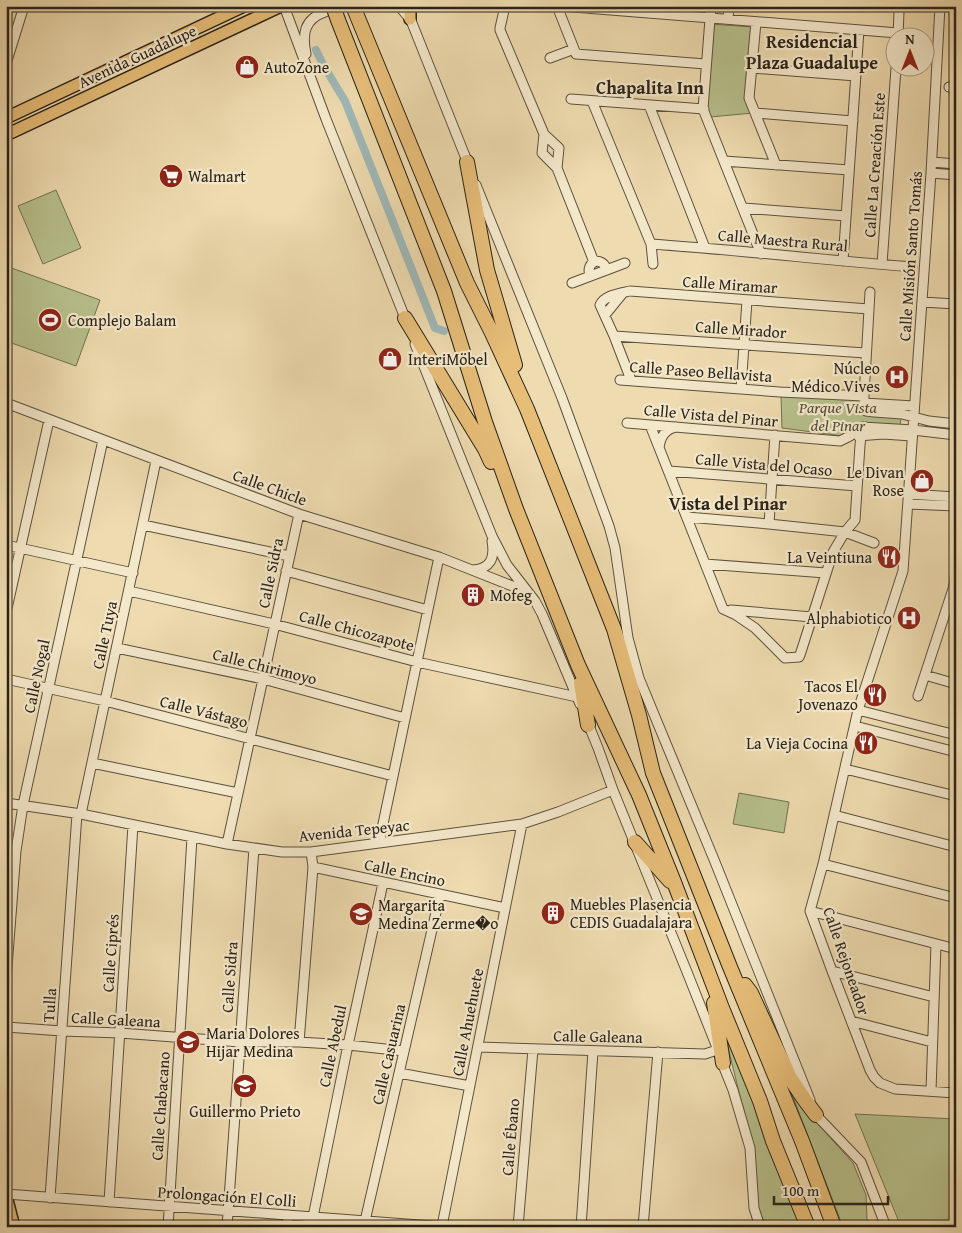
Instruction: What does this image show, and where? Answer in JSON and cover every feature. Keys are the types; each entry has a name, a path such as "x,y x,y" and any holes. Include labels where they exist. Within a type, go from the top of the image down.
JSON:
{"highway":[{"path":"329,9 338,20 444,292 485,422 516,509 578,665 638,795 677,889 711,980 760,1101 773,1141 808,1227"},
{"path":"355,9 467,283 527,409 614,629 639,714 653,773 802,1141 834,1227"},
{"path":"467,162 487,270 527,409"},
{"path":"405,318 485,449 500,482 516,509"},
{"path":"578,665 588,725"},
{"path":"635,842 677,889"},
{"path":"730,967 751,993 790,1078 816,1115"},
{"path":"711,980 722,1064"}],"main road":[{"name":"Avenida Guadalupe","path":"6,118 244,6"},
{"name":"Avenida Guadalupe","path":"6,135 282,6"},
{"path":"410,6 410,19"},
{"path":"6,1195 14,1227"}],"street":[{"path":"282,6 492,536 507,565 535,601 542,614 598,748 733,1090 750,1148 754,1208 760,1227"},
{"path":"399,6 410,19"},
{"path":"405,6 562,398 609,526 615,548 628,638 640,678 816,1115 861,1162 886,1227"},
{"path":"504,6 500,28 544,134 558,148 557,168"},
{"path":"503,36 510,6"},
{"path":"575,52 559,6 884,33"},
{"path":"711,6 704,109 761,254"},
{"path":"728,19 729,6"},
{"name":"Calle Misión Santo Tomás","path":"858,710 903,571 932,162 940,6"},
{"path":"6,64 21,7"},
{"path":"304,62 306,55 304,37 306,28 316,15 329,9"},
{"path":"898,28 899,12"},
{"path":"756,22 749,98 776,165"},
{"path":"843,261 859,30"},
{"path":"550,58 575,52 706,64"},
{"path":"752,68 856,76"},
{"name":"Calle La Creación Este","path":"882,264 895,78"},
{"path":"571,99 704,109"},
{"path":"592,101 651,244 653,264"},
{"path":"649,105 705,248"},
{"path":"756,114 853,121"},
{"path":"544,134 542,153 557,168 594,262"},
{"path":"724,161 849,170"},
{"path":"932,162 956,164"},
{"path":"931,173 956,175"},
{"path":"743,208 846,216"},
{"name":"Calle Maestra Rural","path":"651,244 912,267"},
{"path":"590,276 588,270 594,262 602,262 607,270"},
{"path":"572,283 625,263"},
{"name":"Calle Miramar","path":"614,336 604,312 623,292 630,291 869,310"},
{"path":"864,400 870,292"},
{"path":"741,389 747,300"},
{"path":"922,302 956,304"},
{"path":"614,336 631,380"},
{"name":"Calle Mirador","path":"614,336 866,353"},
{"name":"Calle Paseo Bellavista","path":"620,380 741,389 914,406"},
{"name":"Calle Paseo Bellavista","path":"864,400 866,411 914,417"},
{"name":"Calle Chicle","path":"6,404 299,514 439,557 526,591"},
{"path":"914,417 929,422 956,424"},
{"path":"6,613 49,420"},
{"name":"Calle Vista del Pinar","path":"628,424 840,441 850,436 857,428 866,427"},
{"path":"650,425 723,609 736,614 755,628 785,658 799,657 833,552 855,520 861,436 866,427 913,433 956,435"},
{"path":"659,448 664,434 671,428 676,427"},
{"name":"Calle Vista del Pinar","path":"850,436 913,433"},
{"path":"769,524 775,435"},
{"name":"Calle Nogal","path":"6,980 9,908 24,805 103,440"},
{"name":"Calle Tuya","path":"79,814 92,763 156,461"},
{"name":"Calle Vista del Ocaso","path":"668,471 858,486"},
{"path":"908,494 956,497"},
{"path":"908,504 956,506"},
{"name":"Calle Sidra","path":"226,844 299,514"},
{"path":"687,517 845,532 874,543"},
{"path":"143,525 289,556"},
{"path":"471,570 484,568 491,561 493,552 492,536"},
{"path":"6,544 132,573"},
{"path":"380,843 439,557"},
{"path":"705,564 826,573"},
{"path":"918,696 953,589 956,568"},
{"path":"286,570 428,610"},
{"name":"Calle Chicozapote","path":"129,591 274,624 417,662 577,697"},
{"path":"723,609 812,617"},
{"name":"Calle Chirimoyo","path":"116,648 263,679 405,718"},
{"path":"925,675 956,684"},
{"name":"Calle Vástago","path":"6,679 105,701 393,776"},
{"path":"858,710 956,735"},
{"name":"Calle Rejoneador","path":"858,710 823,864 810,911 874,1077 880,1084 895,1089 956,1093"},
{"path":"855,726 956,752"},
{"path":"92,763 238,793"},
{"path":"845,768 956,796"},
{"name":"Avenida Tepeyac","path":"6,802 79,814 226,844 282,852 311,852 522,824 613,790"},
{"name":"Tulla","path":"50,1198 79,814"},
{"path":"834,815 956,847"},
{"name":"Calle Ahuehuete","path":"442,1226 522,824"},
{"name":"Calle Ciprés","path":"109,1202 133,825"},
{"name":"Calle Chabacano","path":"168,1227 192,838"},
{"name":"Calle Sidra","path":"227,1227 254,848"},
{"path":"6,851 16,851"},
{"path":"300,1042 313,867 311,852"},
{"path":"823,864 956,898"},
{"name":"Calle Encino","path":"313,867 506,908"},
{"name":"Calle Abedul","path":"313,1217 382,883"},
{"name":"Calle Casuarina","path":"365,1221 440,895"},
{"path":"810,911 956,949"},
{"path":"930,1091 936,944"},
{"path":"832,971 934,997"},
{"path":"851,1021 932,1042"},
{"name":"Calle Galeana","path":"6,1027 240,1042 300,1042 404,1051"},
{"name":"Calle Galeana","path":"478,1047 705,1054 717,1050"},
{"name":"Calle Ébano","path":"518,1227 533,1049"},
{"path":"581,1227 593,1051"},
{"path":"643,1227 658,1052"},
{"path":"399,1073 470,1086"},
{"name":"Prolongación El Colli","path":"6,1195 313,1217 347,1223 365,1221 446,1227"},
{"path":"287,1227 288,1215"}],"green space":[{"path":"711,24 753,27 753,113 710,117 706,109"},
{"path":"56,190 81,248 43,264 18,206"},
{"name":"Complejo Balam","path":"6,266 100,300 76,366 6,341"},
{"name":"Parque Vista del Pinar","path":"781,396 862,400 901,417 900,428 863,422 843,436 782,428"},
{"path":"739,793 789,802 784,833 733,824"},
{"path":"719,1011 802,1227 766,1227 758,1207 754,1147"},
{"path":"788,1084 799,1103 853,1163 866,1195 867,1219 870,1227 843,1227"},
{"path":"855,1114 956,1119 956,1179 951,1227 929,1227 899,1222"}],"waterway":[{"path":"316,50 345,101 435,328 444,331"}],"place":[{"name":"AutoZone","path":"247,67"},
{"name":"Walmart","path":"171,176"},
{"name":"Complejo Balam","path":"50,320"},
{"name":"InteriMöbel","path":"390,359"},
{"name":"Núcleo Médico Vives","path":"897,377"},
{"name":"Le Divan Rose","path":"922,481"},
{"name":"La Veintiuna","path":"889,557"},
{"name":"Mofeg","path":"473,595"},
{"name":"Alphabiotico","path":"909,618"},
{"name":"Tacos El Jovenazo","path":"875,695"},
{"name":"La Vieja Cocina","path":"866,743"},
{"name":"Muebles Plasencia CEDIS Guadalajara","path":"553,913"},
{"name":"Margarita Medina Zerme�o","path":"361,914"},
{"name":"Maria Dolores Hijar Medina","path":"188,1042"},
{"name":"Guillermo Prieto","path":"245,1086"}],"district":[{"name":"Residencial Plaza Guadalupe","path":"812,51"},
{"name":"Chapalita Inn","path":"650,87"},
{"name":"Vista del Pinar","path":"728,503"}]}
